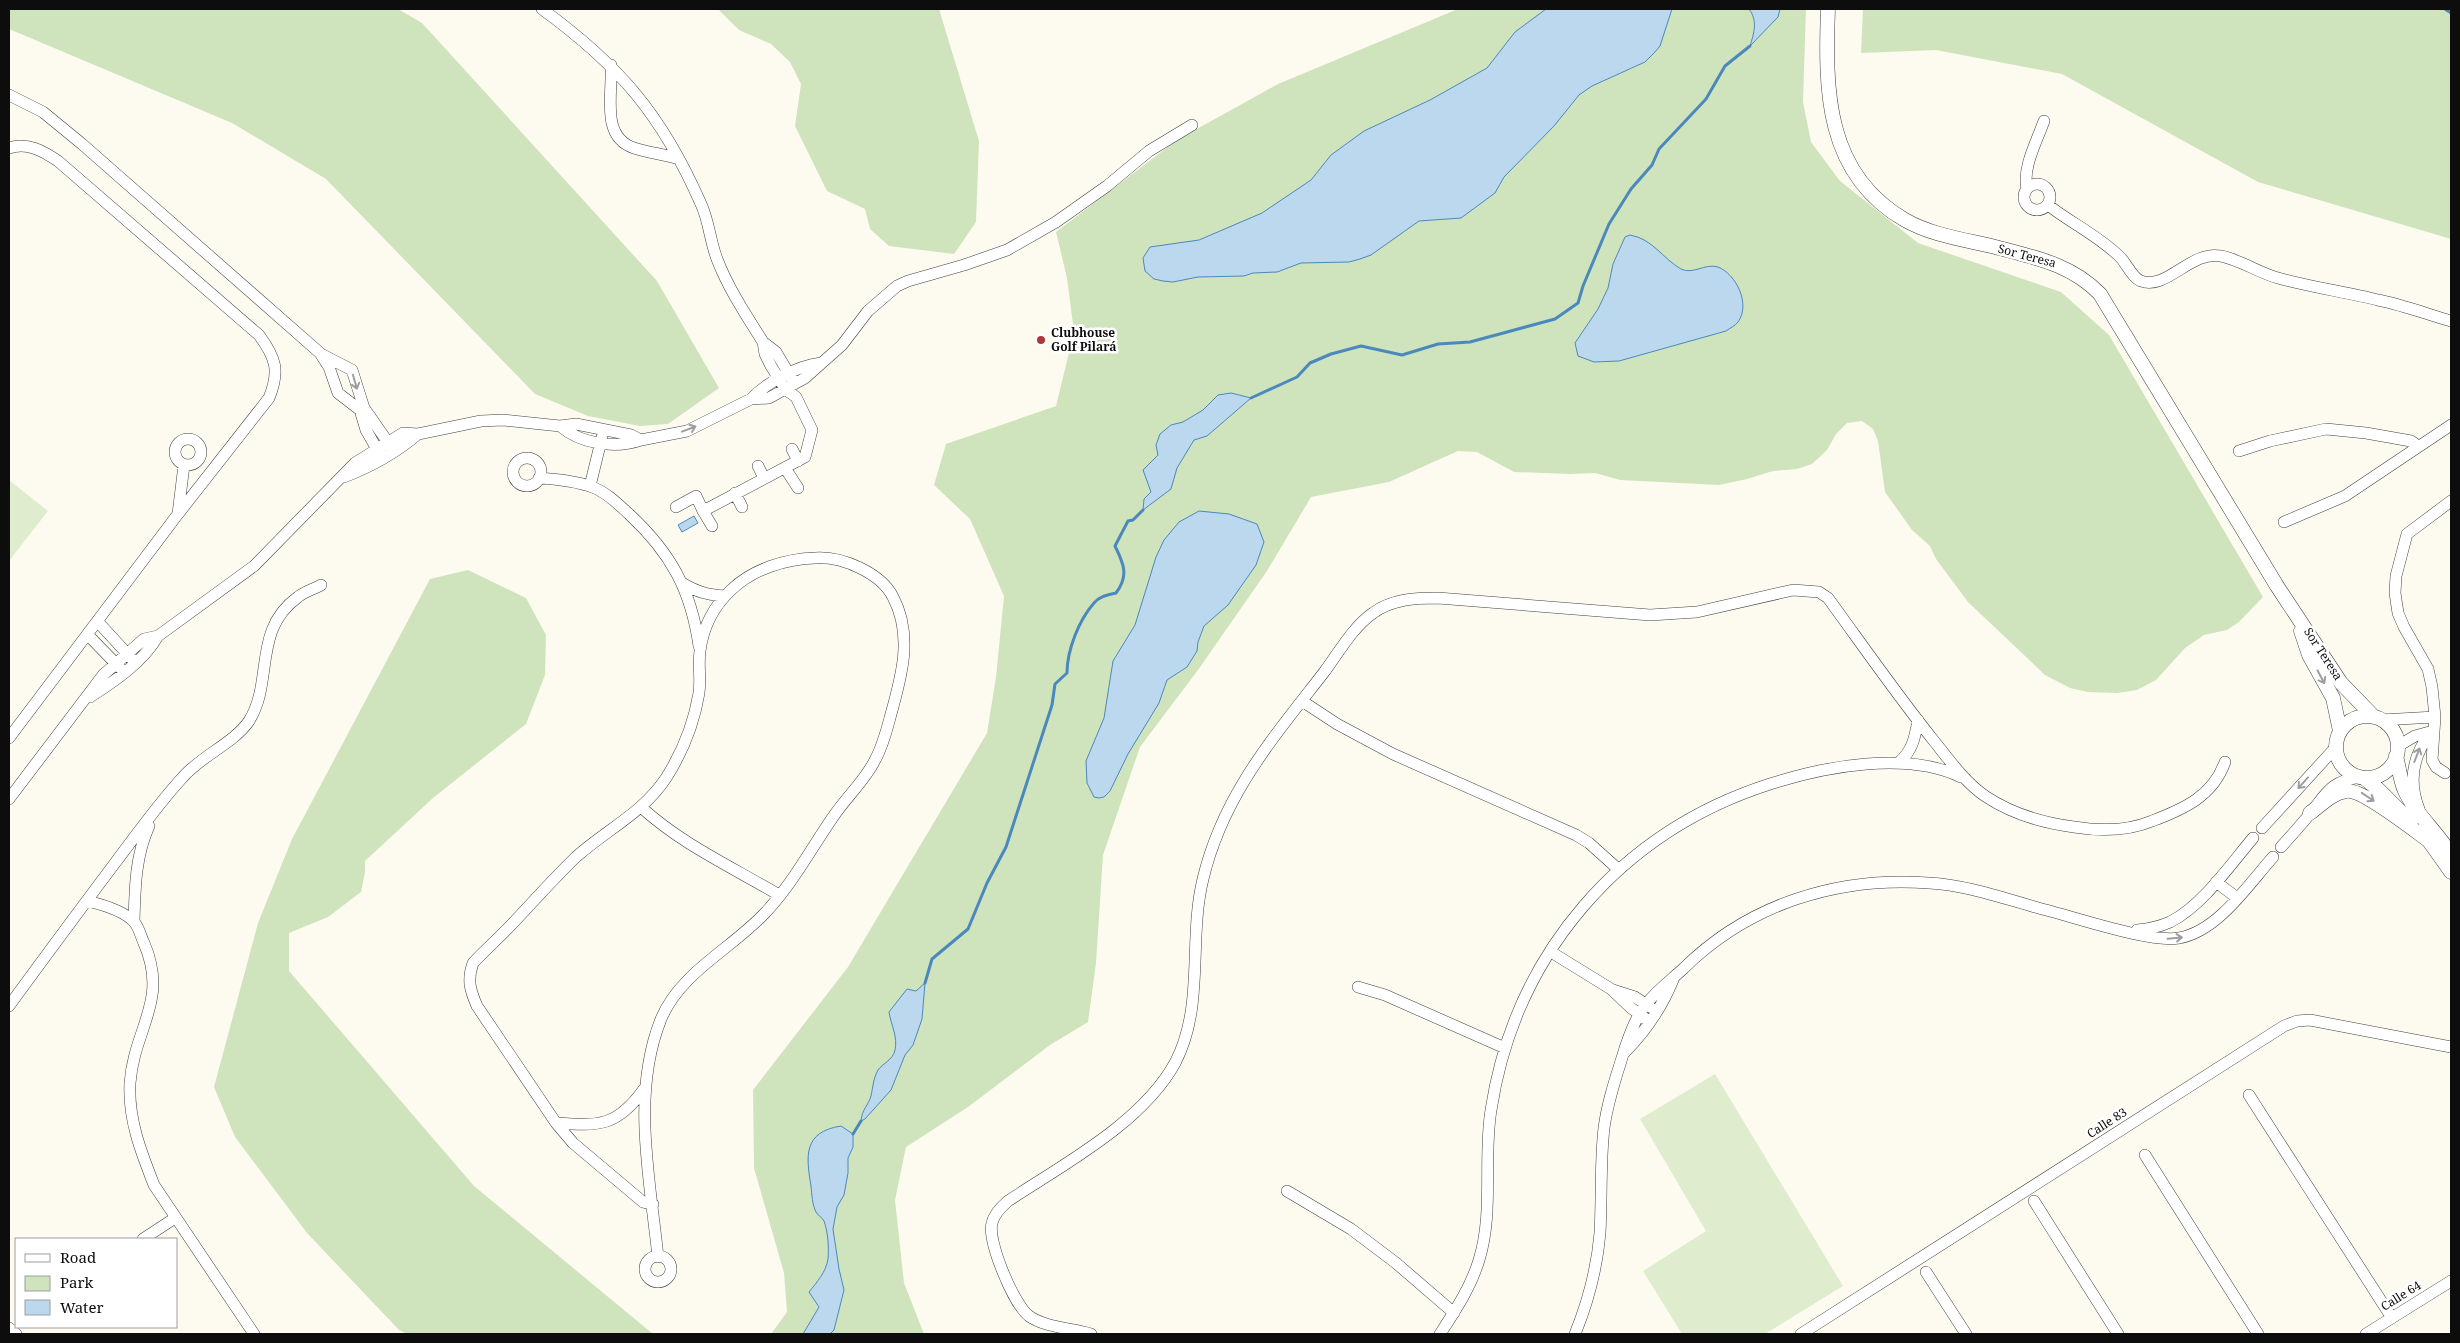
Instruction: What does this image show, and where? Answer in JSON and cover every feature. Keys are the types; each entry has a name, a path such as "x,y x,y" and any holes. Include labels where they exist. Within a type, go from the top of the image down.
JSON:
{"street":[{"path":"542,9 592,47 611,65 644,103 668,138 702,207 722,273 763,342 776,352 787,381 812,430 806,457 703,511"},
{"name":"Sor Teresa","path":"1828,9 1826,62 1831,113 1843,152 1860,179 1882,203 1905,219 1921,227 2049,261 2070,270 2093,286 2126,334 2277,586 2341,683 2393,730 2404,789 2421,815 2441,837 2451,855"},
{"path":"611,65 611,123 618,138 624,144 635,149 680,159"},
{"path":"9,95 43,112 320,353 352,370 364,408 392,446"},
{"path":"2044,121 2028,166 2025,180 2027,189 2024,199 2029,207 2039,210 2048,205"},
{"path":"120,668 127,654 144,639 158,636 254,566 344,477 364,470 379,454 392,446 403,433 418,434 481,421 503,420 560,426 570,435 602,437 620,445 686,431 751,399 769,398 787,381 805,378 842,345 868,312 897,286 1006,250 1056,222 1107,186 1149,150 1192,126"},
{"path":"9,148 31,147 41,150 58,161 259,335 271,351 276,367 276,382 269,398 178,514 9,738"},
{"path":"2027,189 2035,183 2045,186 2050,194 2048,205"},
{"path":"2048,205 2065,218 2093,234 2119,256 2139,280 2147,283 2164,278 2199,258 2210,255 2222,256 2277,278 2381,300 2451,320"},
{"path":"320,353 329,367 338,393 360,410 366,430 379,454"},
{"path":"2284,522 2345,496 2451,425"},
{"path":"2239,451 2270,441 2326,429 2366,432 2412,442 2418,446"},
{"path":"590,486 602,437"},
{"path":"792,449 798,461"},
{"path":"178,514 184,465"},
{"path":"758,466 764,478"},
{"path":"785,468 798,488"},
{"path":"539,478 590,486 602,492 643,527 666,553 682,583 695,622 700,653 699,694 692,723 682,749 665,779 642,808 594,842 554,878 473,963 468,976 469,988 477,1006 556,1123 592,1160 643,1202 653,1204"},
{"path":"715,490 721,501"},
{"path":"735,493 742,507"},
{"path":"676,507 696,496 712,526"},
{"path":"2445,774 2436,767 2432,760 2435,717 2428,669 2404,627 2398,613 2395,593 2398,567 2407,534 2451,501"},
{"path":"658,1256 644,1089 650,1054 662,1018 675,996 690,977 763,915 780,895 797,874 833,816 868,773 879,753 904,668 905,634 901,611 889,590 879,580 840,561 819,557 790,562 752,573 725,596 712,612 700,653"},
{"path":"682,583 696,591 725,596"},
{"path":"9,1006 156,810 192,767 248,723 261,692 267,644 272,630 282,613 297,597 321,585"},
{"name":"Sor Teresa","path":"2277,586 2333,698 2340,731 2336,747"},
{"path":"1091,1334 1038,1321 1028,1315 1021,1307 996,1254 992,1239 992,1223 998,1211 1008,1201 1140,1110 1157,1091 1175,1063 1185,1038 1194,1002 1195,928 1203,880 1217,831 1234,796 1256,762 1302,701 1359,627 1373,613 1392,603 1414,598 1650,615 1697,612 1793,590 1809,589 1819,592 1828,598 1918,720 1965,779 1986,796 2030,818 2083,829 2113,829 2142,825 2192,803 2220,778 2225,762"},
{"path":"98,622 135,663"},
{"path":"88,635 120,668"},
{"path":"9,799 103,675 135,663 150,651 158,636"},
{"path":"1302,701 1393,754 1576,835 1589,843 1618,869"},
{"path":"2340,731 2351,720 2366,716 2378,718 2435,717"},
{"path":"1898,763 1908,755 1918,720"},
{"path":"2281,848 2322,796 2332,787 2342,781 2372,778 2388,770 2397,751 2415,736 2433,731"},
{"path":"2421,815 2416,801 2413,771 2418,752 2433,731"},
{"path":"2262,828 2336,747 2343,767 2351,774 2362,778 2391,801 2432,843 2451,872"},
{"path":"1440,1334 1469,1287 1480,1259 1486,1223 1487,1144 1491,1110 1505,1048 1529,988 1550,952 1570,923 1618,869 1689,819 1718,803 1750,790 1819,770 1898,763 1948,771 1965,779"},
{"path":"2310,813 2340,792 2354,790 2368,797 2432,843"},
{"path":"642,808 658,823 703,853 780,895"},
{"path":"156,810 141,844 137,866 134,922 149,956 154,989 134,1058 130,1083 131,1113 136,1136 154,1185 254,1334"},
{"path":"2128,931 2154,928 2171,922 2189,909 2216,882 2254,838"},
{"path":"1575,1334 1585,1309 1595,1270 1600,1233 1604,1131 1613,1087 1626,1042 1639,1014 1646,1004 1718,938 1746,920 1814,892 1880,882 1930,883 1969,890 2158,938 2178,938 2195,934 2214,922 2273,857"},
{"path":"2216,882 2236,897"},
{"path":"87,901 105,906 134,922"},
{"path":"1550,952 1611,989 1650,1022"},
{"path":"1623,1054 1650,1022 1667,996 1674,977"},
{"path":"1358,988 1385,995 1505,1048"},
{"path":"1611,989 1635,997 1657,1011"},
{"name":"Calle 83","path":"1801,1334 2284,1026 2297,1021 2310,1020 2451,1047"},
{"path":"556,1123 599,1124 613,1120 634,1104 644,1089"},
{"path":"2249,1095 2392,1318"},
{"path":"2145,1155 2258,1334"},
{"path":"1287,1191 1351,1229 1396,1263 1454,1313"},
{"path":"2034,1201 2118,1334"},
{"path":"145,1238 175,1218"},
{"path":"1926,1272 1966,1334"},
{"name":"Calle 64","path":"2366,1334 2451,1281"},
{"path":"9,1328 16,1334"}],"green space":[{"path":"9,9 398,9 422,23 657,281 719,388 668,424 640,426 588,416 535,394 326,179 232,123 9,29"},
{"path":"718,9 939,9 979,141 976,222 954,254 889,246 870,229 865,209 827,191 795,126 801,84 790,62 771,44 739,30"},
{"path":"1458,9 1806,9 1803,102 1811,142 1840,181 1918,243 2061,292 2109,335 2263,597 2239,622 2227,630 2204,635 2185,648 2156,680 2137,690 2117,693 2088,692 2070,688 2045,675 1968,602 1936,559 1930,546 1912,530 1885,492 1878,441 1873,429 1862,421 1847,423 1836,434 1827,450 1812,464 1797,469 1773,471 1719,485 1620,480 1595,473 1514,472 1477,452 1458,451 1389,482 1311,497 1267,571 1198,670 1140,747 1103,855 1096,963 1088,1022 1050,1045 968,1107 906,1147 895,1200 904,1283 924,1334 771,1334 787,1312 784,1273 754,1168 753,1090 848,967 987,733 996,677 1004,596 970,519 934,485 946,444 1056,406 1074,332 1067,278 1056,232 1177,140 1278,84"},
{"path":"1863,9 2451,9 2451,239 2258,182 2062,74 1936,50 1861,53"},
{"path":"9,480 48,511 9,561"},
{"path":"468,570 526,598 546,635 545,675 526,724 433,798 365,861 361,892 328,917 289,933 289,971 474,1186 653,1334 407,1334 399,1330 307,1233 235,1137 214,1087 258,923 292,839 430,579"},
{"path":"1715,1074 1843,1286 1765,1334 1682,1334 1643,1271 1706,1231 1640,1119"}],"water":[{"path":"1546,9 1672,9 1660,46 1645,62 1592,86 1579,95 1554,126 1504,177 1495,193 1461,218 1419,221 1371,255 1349,262 1301,263 1277,272 1253,273 1244,276 1198,277 1173,282 1154,279 1145,271 1143,258 1150,247 1199,240 1262,213 1311,180 1331,155 1364,131 1430,100 1487,68 1515,32"},
{"path":"1749,9 1780,9 1778,17 1750,46 1754,32 1754,18"},
{"path":"1630,235 1645,240 1681,269 1690,271 1713,266 1725,271 1731,276 1740,290 1743,307 1742,315 1738,322 1726,331 1619,361 1594,362 1578,356 1575,343 1598,309 1608,288 1613,264 1625,237"},
{"path":"1231,393 1251,398 1207,436 1194,440 1177,468 1171,489 1143,510 1144,499 1151,492 1143,470 1158,455 1156,445 1160,434 1171,425 1183,422 1203,410 1218,395"},
{"path":"1199,511 1229,514 1257,524 1264,542 1256,565 1228,605 1204,626 1197,651 1187,667 1167,680 1159,703 1128,754 1110,791 1104,797 1094,797 1087,783 1086,761 1104,718 1113,661 1135,625 1156,557 1164,540 1179,522"},
{"path":"694,516 698,523 682,532 678,525"},
{"path":"925,983 922,1019 913,1045 905,1055 891,1090 861,1121 871,1096 876,1073 888,1061 895,1050 895,1036 889,1012 907,989 916,991"},
{"path":"841,1126 853,1134 853,1147 848,1158 848,1173 844,1195 837,1207 833,1229 844,1290 834,1330 830,1334 803,1334 819,1307 809,1292 823,1273 828,1255 825,1225 816,1212 813,1203 808,1155 813,1140 829,1129"}],"waterway":[{"path":"2445,9 2451,13"},
{"path":"1251,398 1297,377 1310,363 1331,354 1361,346 1402,355 1438,344 1470,342 1555,319 1578,303 1583,286 1609,224 1631,189 1652,165 1659,149 1706,99 1725,66 1750,46"},
{"path":"925,983 932,959 968,929 987,883 1006,847 1052,705 1055,684 1067,673 1069,655 1083,618 1094,603 1104,596 1116,593 1120,587 1123,581 1124,570 1115,546 1128,521 1133,520 1143,510"},
{"path":"853,1134 861,1121"}],"place":[{"name":"Clubhouse Golf Pilará","path":"1041,340"}]}
